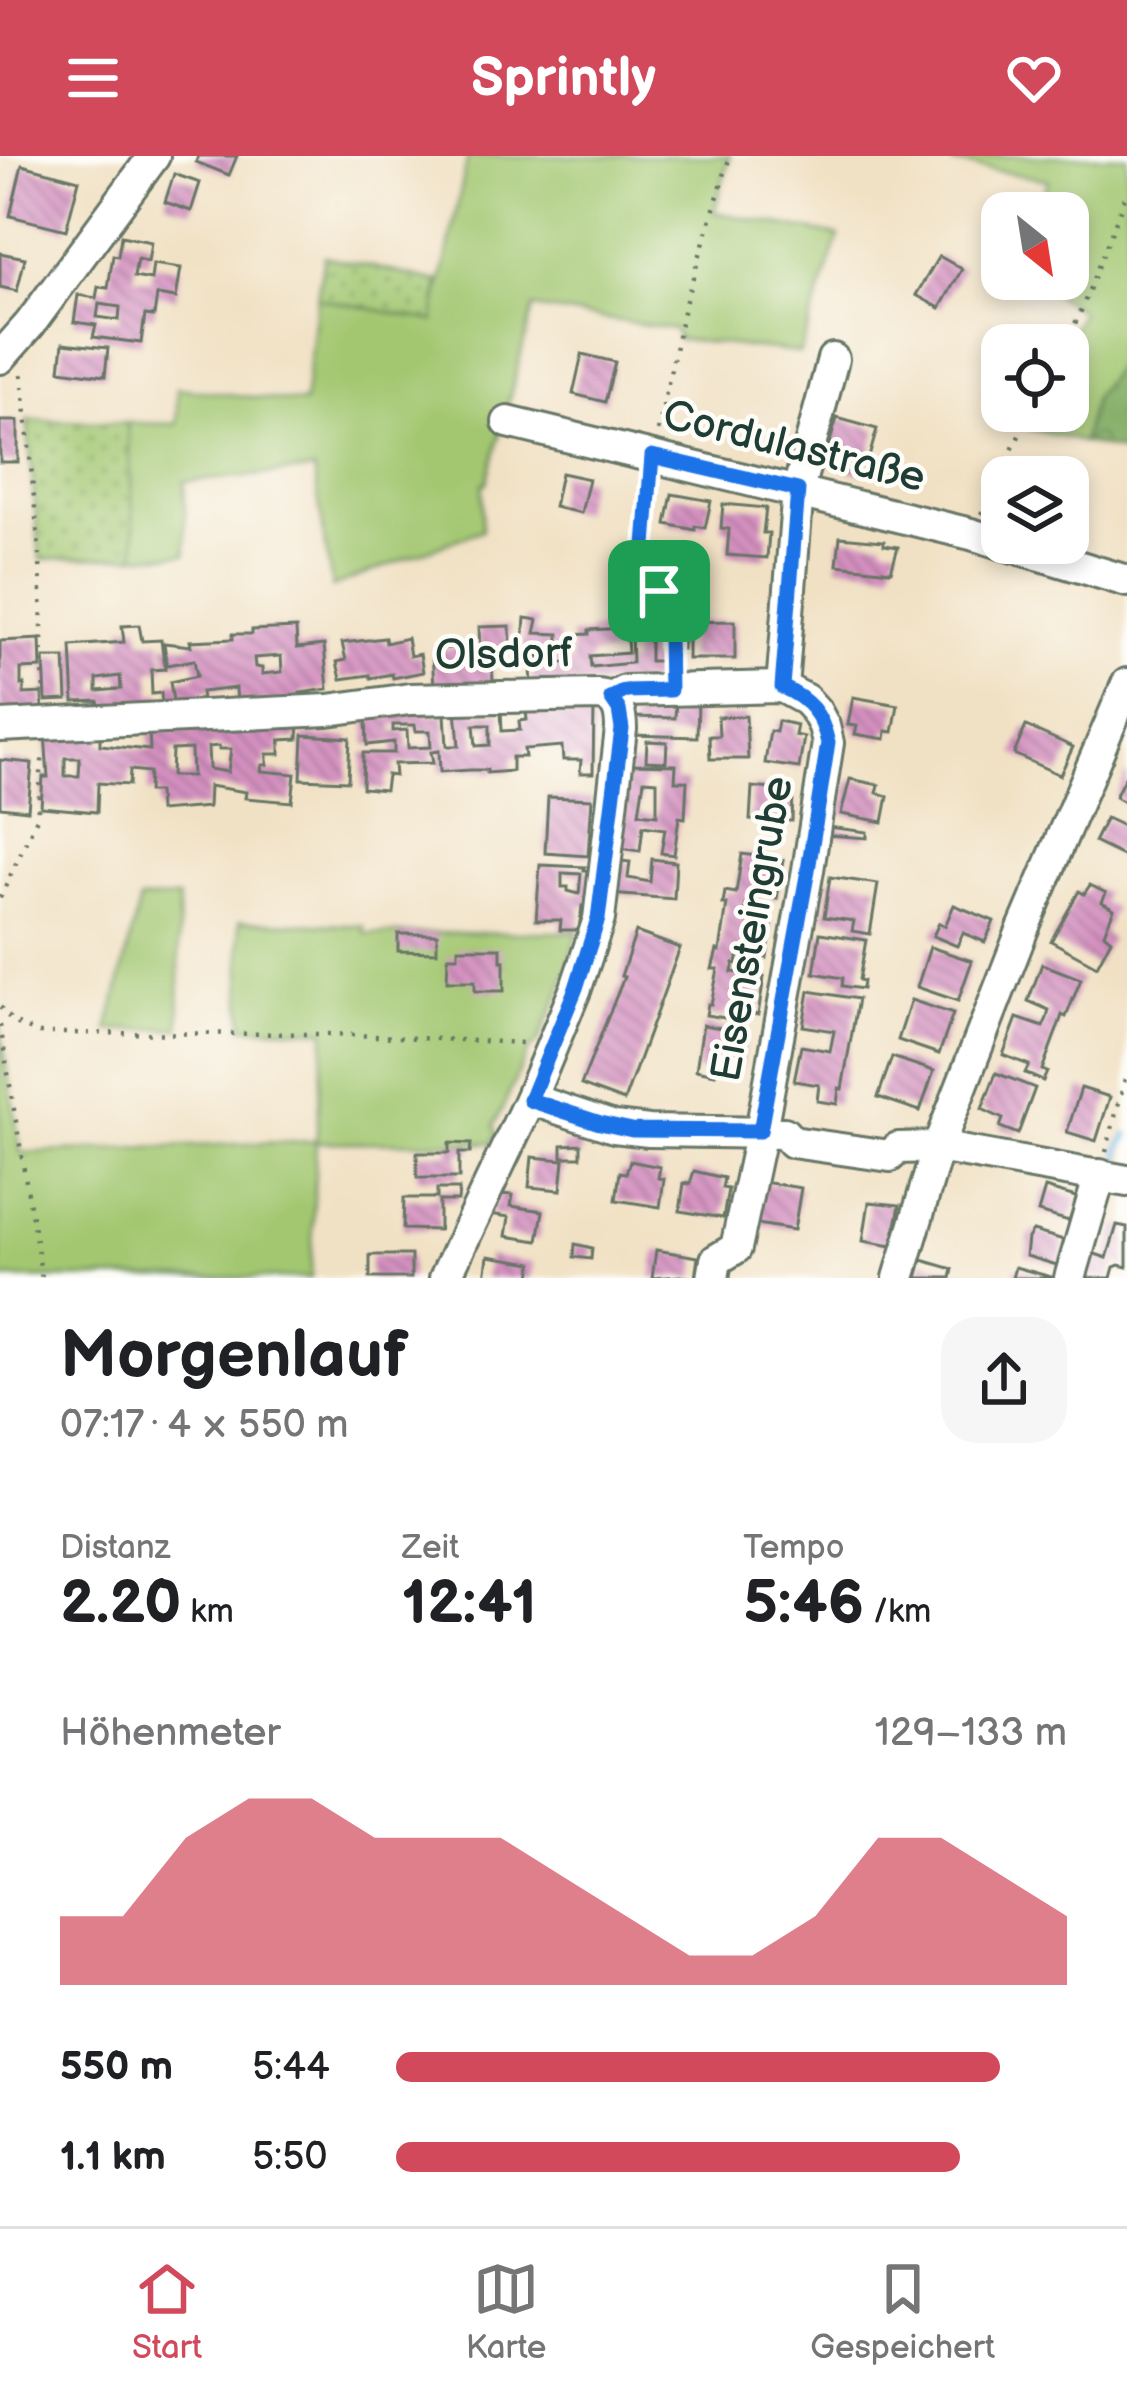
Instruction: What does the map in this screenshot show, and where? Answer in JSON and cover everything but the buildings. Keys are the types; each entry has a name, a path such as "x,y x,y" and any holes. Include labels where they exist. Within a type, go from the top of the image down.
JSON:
{"street":[{"path":"9,348 154,156"},
{"path":"611,698 625,691 775,687 798,490 833,359"},
{"name":"Cordulastraße","path":"508,422 971,534 1127,581"},
{"path":"898,1278 938,1148 1022,931 1127,684"},
{"name":"Eisensteingrube","path":"713,1278 716,1260 736,1247 772,1132 828,743 824,726 806,700 775,687"},
{"name":"Olsdorf","path":"0,726 328,710 410,699 597,694 611,698 622,729 591,947 530,1100 445,1278"},
{"path":"530,1100 632,1130 772,1132 792,1142 890,1156 898,1148 938,1148 1114,1178 1070,1278"}],"path":[{"path":"670,690 669,636 645,545 652,456 683,307 730,156"},
{"path":"1074,324 1127,192"},
{"path":"0,898 38,818 45,723 40,559 9,348"},
{"path":"971,534 1021,432"},
{"path":"0,1007 13,1022 39,1033 333,1034 553,1044"},
{"path":"0,1025 42,1278"},
{"path":"1114,1178 1127,1071"}],"green space":[{"path":"468,156 730,156 714,212 839,236 800,353 678,339 674,329 533,308 483,484 482,530 332,587 314,470 184,482 186,554 136,556 127,423 177,424 177,388 304,403 317,298 433,321"},
{"path":"954,156 1127,156 1127,453 1042,432 1089,432 1089,324 1075,324 1081,311 1063,300 1089,300 1089,192 1044,192 1049,180 952,163"},
{"path":"324,256 439,282 434,321 317,298"},
{"path":"1127,351 1127,453 1082,442 1089,432 1094,397"},
{"path":"27,420 127,423 136,556 40,559"},
{"path":"178,898 180,1028 108,1031 140,900"},
{"path":"239,921 364,926 365,934 578,932 560,993 494,1126 497,1133 492,1143 316,1142 311,1278 0,1278 0,1025 21,1153 316,1141 325,1030 243,1027"}],"waterway":[{"path":"1121,1165 1119,1149 1127,1135"}],"route":[{"path":"652,456 798,490 782,687 816,711 828,743 760,1131 632,1130 530,1100 576,988 598,919 622,729 611,698 625,691 670,690 669,636 659,591 645,545 652,456"}]}
